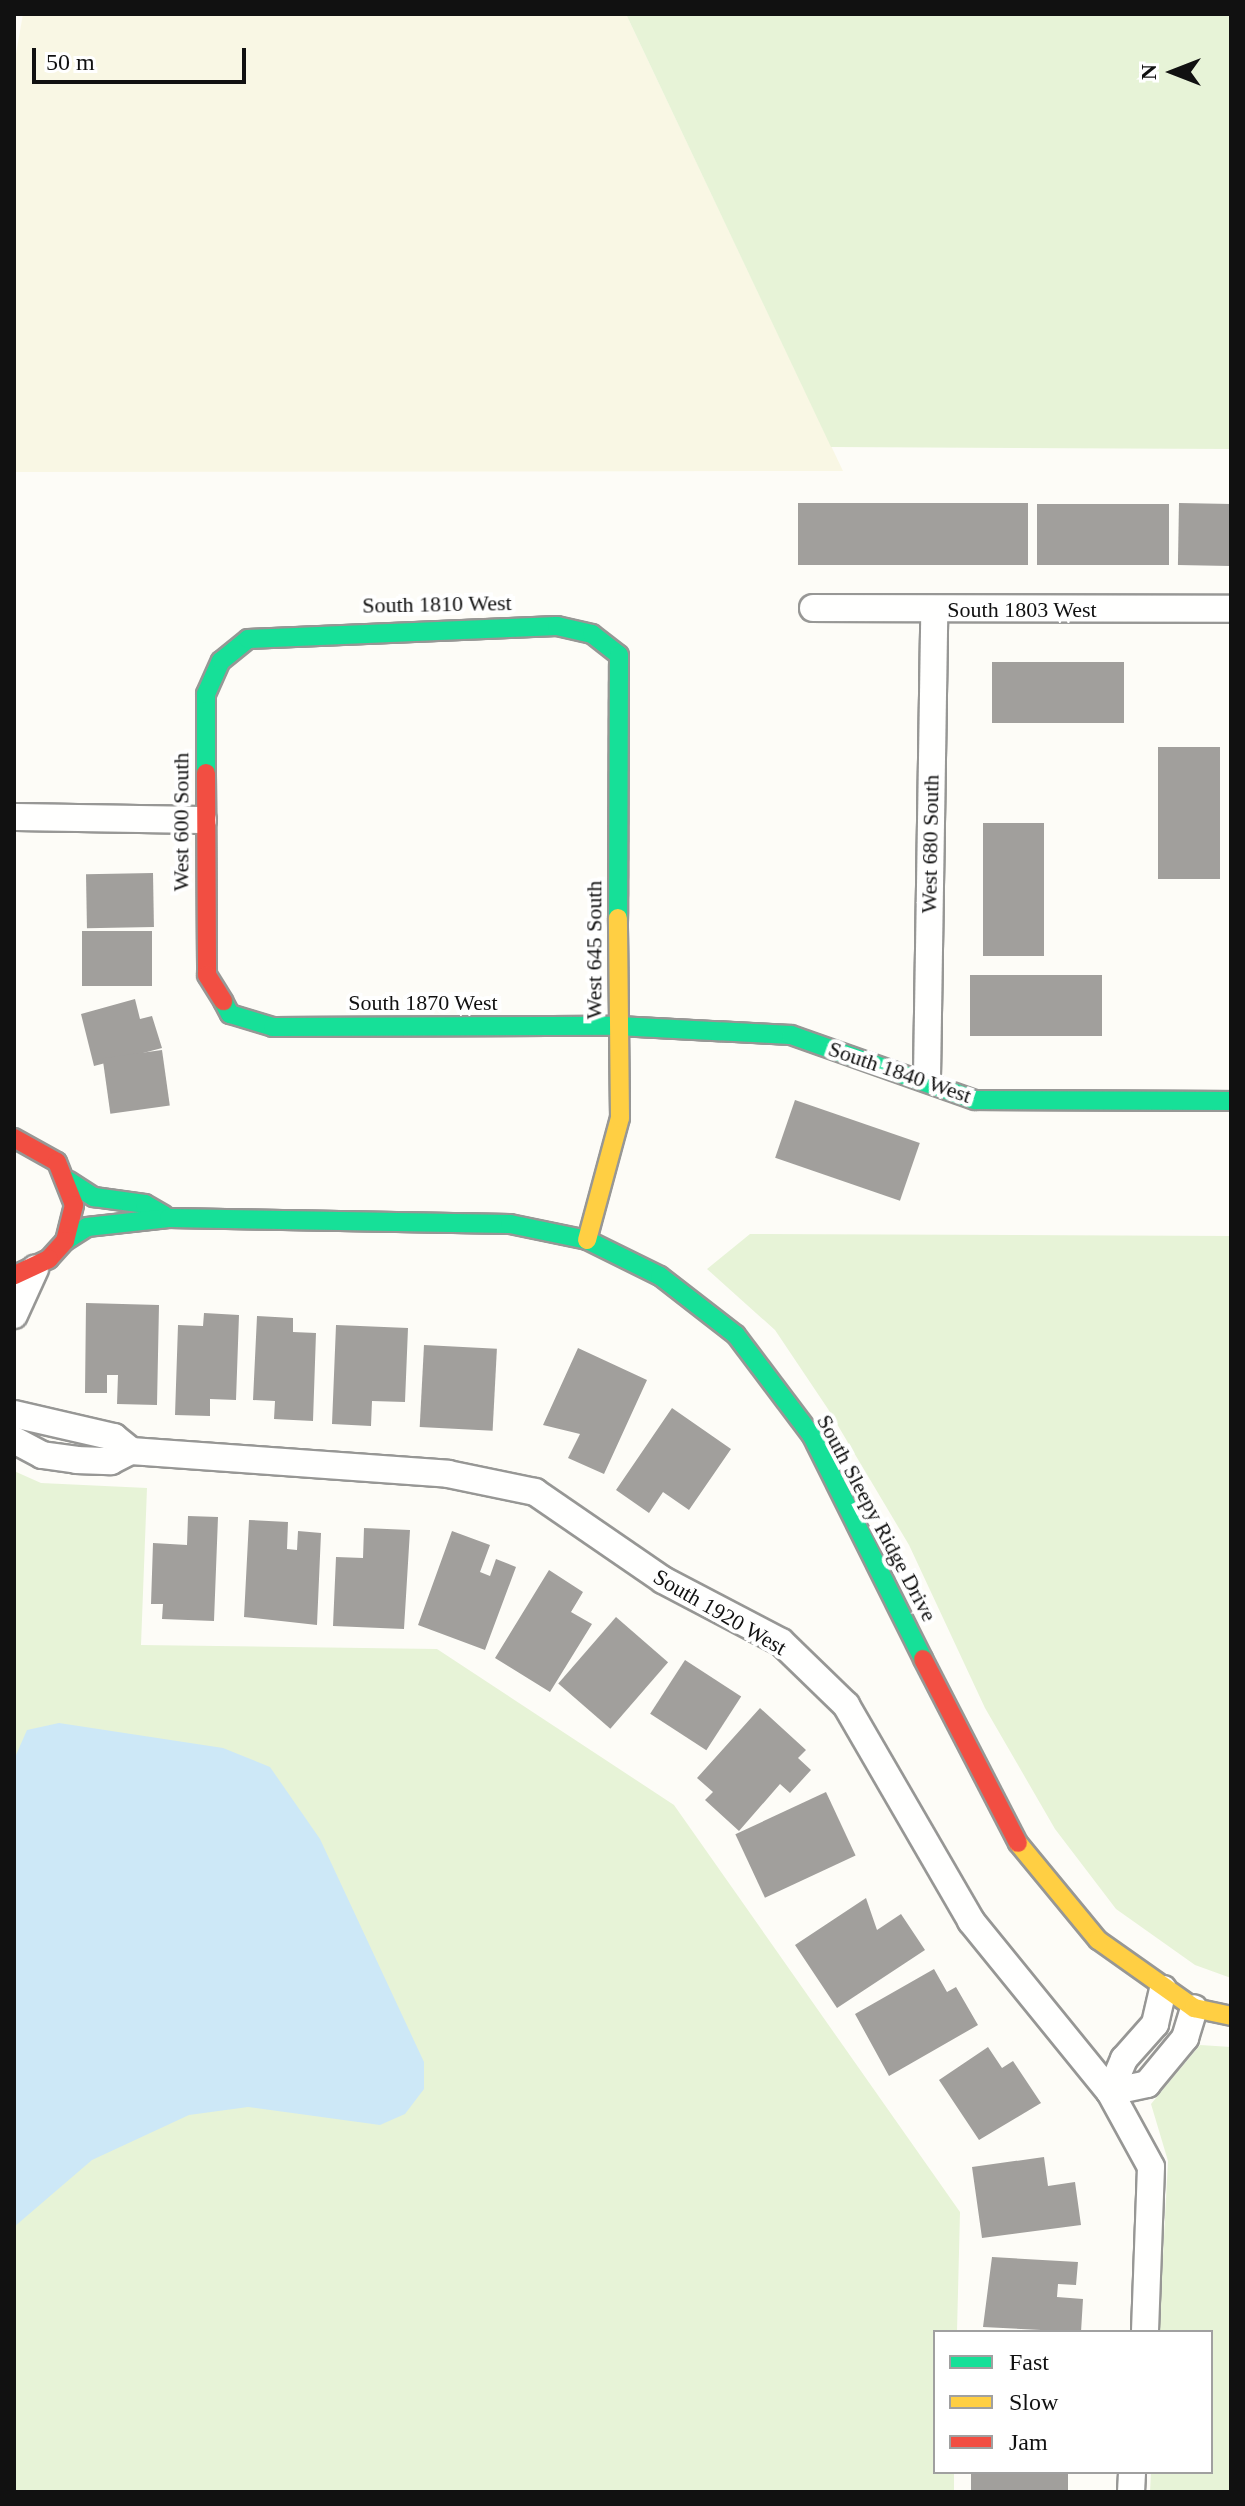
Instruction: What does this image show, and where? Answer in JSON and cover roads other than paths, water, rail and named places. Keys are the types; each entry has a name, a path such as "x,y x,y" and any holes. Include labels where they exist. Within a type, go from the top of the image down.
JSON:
{"street":[{"name":"South 1803 West","path":"813,608 1231,609"},
{"name":"West 680 South","path":"927,1077 934,610"},
{"name":"South 1810 West","path":"248,639 557,626 592,634 619,655"},
{"name":"West 600 South","path":"230,1014 207,975 203,820 206,694 221,661 248,639"},
{"name":"West 645 South","path":"587,1240 620,1118 619,655"},
{"path":"14,817 203,820"},
{"name":"South 1870 West","path":"230,1014 273,1027 618,1026"},
{"name":"South 1840 West","path":"618,1026 791,1035 927,1077 975,1100 1231,1101"},
{"path":"15,1134 39,1146 69,1181 74,1205 65,1241"},
{"name":"South Sleepy Ridge Drive","path":"69,1181 94,1197 145,1204 169,1218"},
{"name":"South Sleepy Ridge Drive","path":"24,1272 87,1227 169,1218 510,1224 587,1240 660,1276 736,1335 812,1436 1010,1833 1098,1940 1163,1989 1194,2008 1231,2016"},
{"path":"14,1315 24,1272"},
{"name":"South 1920 West","path":"14,1414 114,1437 131,1451"},
{"name":"South 1920 West","path":"14,1440 42,1455 76,1460 111,1461 131,1451 448,1474 535,1492 663,1580 781,1642 846,1705 971,1921 1110,2092 1151,2167 1145,2330"},
{"path":"1110,2092 1124,2059 1155,2024 1163,1989"},
{"path":"1110,2092 1147,2084 1185,2038 1194,2008"}],"water":[{"path":"59,1723 223,1748 270,1767 320,1839 424,2062 424,2089 405,2114 380,2125 248,2107 189,2115 92,2160 14,2227 16,1755 27,1730"}]}
